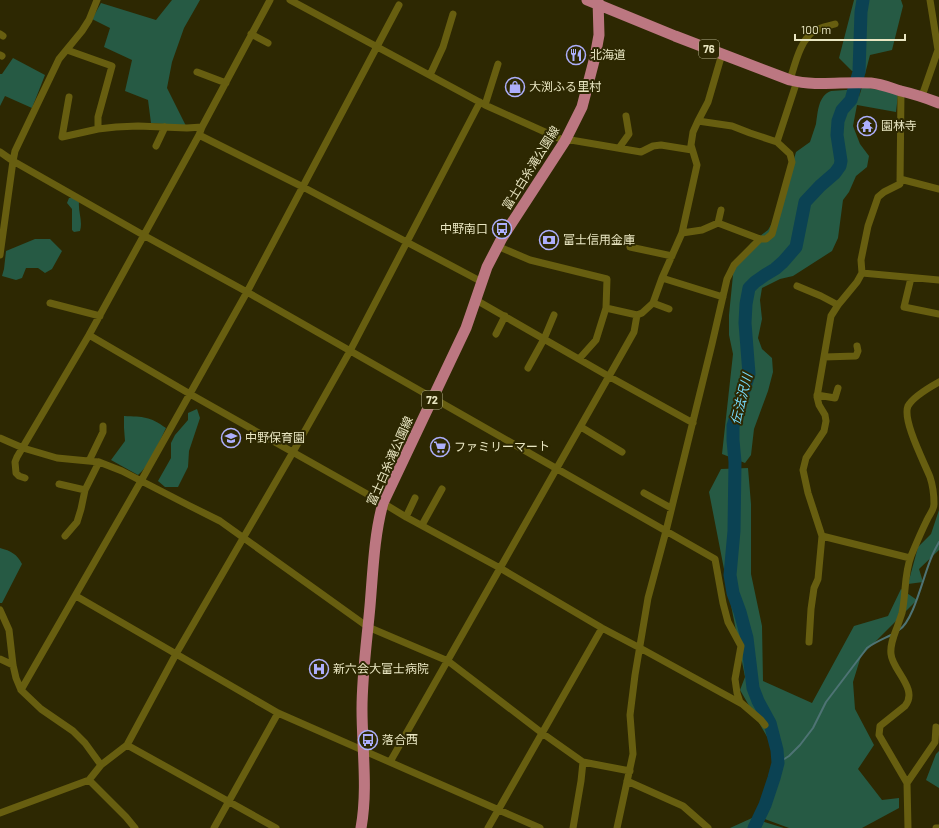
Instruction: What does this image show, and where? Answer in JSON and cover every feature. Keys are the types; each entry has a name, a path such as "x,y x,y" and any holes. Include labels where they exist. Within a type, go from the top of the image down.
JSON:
{"main road":[{"name":"76","path":"594,1 675,36 794,81 835,84 851,82 882,85 922,96 939,103"},
{"name":"富士白糸滝公園線","path":"361,828 364,805 363,682 379,518 384,503 466,328 487,267 497,246 565,140 582,106 595,57 598,35 594,1"}],"street":[{"path":"0,255 15,152 59,59 82,31 89,20 97,0"},
{"path":"25,478 16,473 14,467 17,457 100,316 199,135 270,0"},
{"path":"290,0 482,103 565,140 641,152 653,146 661,145 692,150"},
{"path":"922,96 938,50 935,8 930,0"},
{"path":"21,690 76,596 247,292 399,5"},
{"path":"430,75 443,47 453,14"},
{"path":"778,142 794,81 800,50 808,36 816,30 835,24"},
{"path":"251,34 268,43"},
{"path":"67,50 112,66 98,117 98,129"},
{"path":"606,308 637,315 642,313 653,303 662,278 682,233 697,165 691,144 693,132 708,102 722,54"},
{"path":"0,813 89,780 101,765 127,745 242,537 293,452 350,351 482,103 498,64"},
{"path":"197,72 226,83"},
{"path":"808,642 810,609 814,588 818,579 822,536 808,493 803,470 806,458 824,431 826,421 825,415 819,405 817,395 831,316 857,282 862,273 861,260 868,226 878,197 884,192 900,184 901,91"},
{"path":"69,97 62,137 98,129 138,126 187,128 202,127"},
{"path":"619,148 629,134 626,116"},
{"path":"682,233 702,230 718,224 760,239 766,239 772,234 792,162 790,154 778,142 732,126 698,121"},
{"path":"156,146 164,127"},
{"path":"199,135 303,187 482,282"},
{"path":"0,152 13,161 144,236 247,292 716,559 728,622 741,646 735,679 736,693 740,702 765,725"},
{"path":"900,179 939,189"},
{"path":"718,224 721,210"},
{"path":"617,828 633,754 630,715 648,598 712,344 726,279 734,265 760,239"},
{"path":"497,246 530,260 607,279 606,308 596,340 579,359"},
{"path":"630,247 672,256"},
{"path":"862,273 939,280"},
{"path":"662,278 722,297"},
{"path":"911,278 904,307 939,314"},
{"path":"797,286 838,305"},
{"path":"476,300 692,423"},
{"path":"50,303 100,316"},
{"path":"653,303 669,309"},
{"path":"528,368 544,339 554,315"},
{"path":"390,762 610,377 634,332 637,315"},
{"path":"496,334 505,316"},
{"path":"89,335 406,517 500,568 602,628 746,706"},
{"path":"824,357 856,356 858,351 857,346"},
{"path":"909,828 907,783 879,735 880,726 908,702 908,691 905,681 893,662 891,654 892,642 902,613 910,558 934,506 934,495 930,478 909,426 907,416 908,407 912,400 939,382"},
{"path":"817,395 835,398 838,388"},
{"path":"89,461 103,432 103,426"},
{"path":"581,427 622,452"},
{"path":"0,438 23,448 57,458 99,462 122,471 220,521 368,627 448,661 542,733 583,762 630,771"},
{"path":"65,536 77,522 85,490 99,462"},
{"path":"59,484 85,490"},
{"path":"422,526 442,489"},
{"path":"644,493 671,508"},
{"path":"406,517 415,498"},
{"path":"822,536 910,558"},
{"path":"76,596 278,713 540,828"},
{"path":"0,610 9,630 13,666 21,690 41,708 74,730 101,765"},
{"path":"488,828 602,628"},
{"path":"0,659 13,666"},
{"path":"214,828 278,713"},
{"path":"907,783 935,742 936,727"},
{"path":"127,745 276,828"},
{"path":"574,828 583,762"},
{"path":"89,780 135,828"},
{"path":"627,781 683,806 708,828"}],"green space":[{"path":"172,0 200,0 184,28 172,62 167,88 186,126 151,123 148,100 125,91 132,60 104,47 110,28 92,19 101,3 156,20"},
{"path":"854,0 901,0 903,6 892,50 870,55 865,74 852,71 839,58"},
{"path":"13,58 45,75 32,108 5,96 0,106 0,74 2,74"},
{"path":"862,87 892,92 898,95 896,112 857,105 853,126 860,144 869,156 867,167 856,176 849,192 843,200 838,238 832,251 793,276 780,279 762,288 760,300 762,319 758,338 762,349 772,358 773,372 768,391 754,429 751,455 745,463 722,454 733,354 729,335 729,315 734,265 751,243 768,230 778,213 796,152 810,142 816,124 819,105 823,97 831,91 860,89 859,97"},
{"path":"69,198 73,198 79,202 81,224 80,231 74,232 72,230 72,209 67,203"},
{"path":"35,239 50,239 62,251 52,269 45,273 38,268 26,268 22,278 16,280 2,276 6,251"},
{"path":"197,409 200,418 189,451 188,467 178,487 165,487 158,481 171,458 171,443 175,435 188,420 188,413"},
{"path":"124,416 146,418 155,421 166,428 150,459 138,475 111,460 125,441"},
{"path":"748,468 751,504 751,574 762,626 763,681 812,703 854,626 888,616 901,589 917,600 861,656 853,682 855,709 874,745 858,769 882,800 899,798 899,808 862,828 789,828 759,817 781,761 740,690 745,677 709,492 721,469"},
{"path":"939,510 939,550 919,569 923,582 908,584 918,547 931,534"},
{"path":"0,548 13,553 22,564 2,603 0,603"},
{"path":"939,751 939,788 926,780 936,754"},
{"path":"752,818 784,828 730,828"}],"waterway":[{"name":"伝法沢川","path":"754,828 765,805 778,763 777,750 770,723 753,688 747,638 733,593 730,575 734,531 735,462 733,426 749,374 745,323 746,304 749,288 755,282 775,269 796,247 805,202 835,173 840,166 841,161 837,135 838,121 842,110 851,100 859,72 861,12 863,0"},
{"path":"899,630 904,625 914,607 929,564 939,542"},
{"path":"778,763 789,756 800,745 813,728 826,702 867,648 891,635"}],"place":[{"name":"北海道","path":"576,55"},
{"name":"大渕ふる里村","path":"515,87"},
{"name":"園林寺","path":"867,126"},
{"name":"中野南口","path":"502,229"},
{"name":"富士信用金庫","path":"549,240"},
{"name":"中野保育園","path":"231,438"},
{"name":"ファミリーマート","path":"440,447"},
{"name":"新六会大富士病院","path":"319,669"},
{"name":"落合西","path":"368,740"}]}
